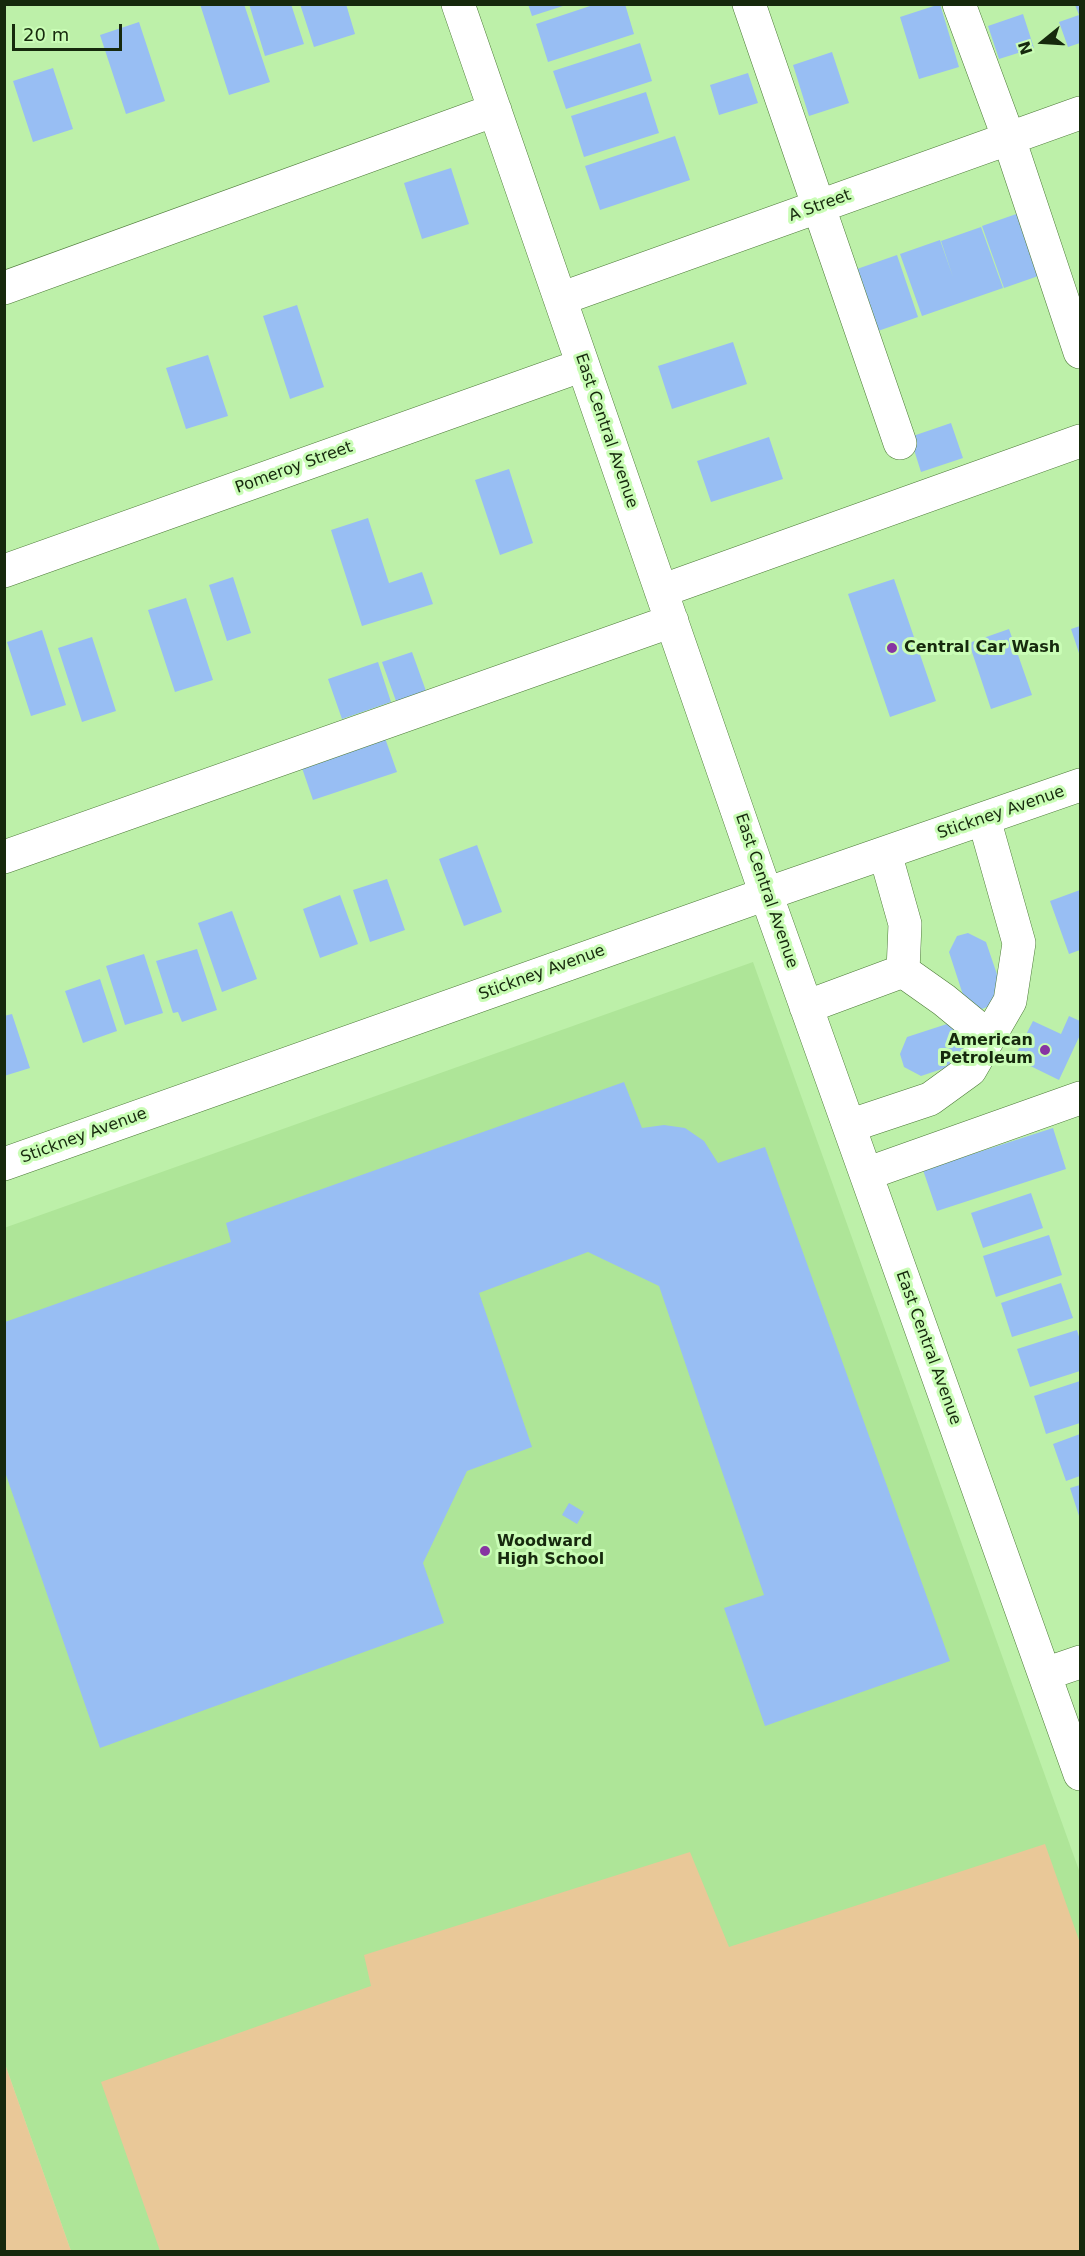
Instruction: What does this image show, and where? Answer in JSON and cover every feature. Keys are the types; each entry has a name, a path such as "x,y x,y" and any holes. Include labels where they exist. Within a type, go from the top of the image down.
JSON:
{"street":[{"name":"East Central Avenue","path":"458,4 766,894 1080,1774"},
{"path":"749,4 821,206 900,442"},
{"path":"959,4 1009,139 1080,352"},
{"path":"4,288 495,110"},
{"name":"A Street","path":"560,298 1080,113"},
{"name":"Pomeroy Street","path":"4,571 584,365"},
{"path":"661,591 1080,441"},
{"path":"4,857 672,621"},
{"name":"Stickney Avenue","path":"4,1164 1080,785"},
{"path":"849,1126 930,1099 970,1070 1010,1001 1019,943 984,819"},
{"path":"885,853 905,924 903,971"},
{"path":"903,971 944,1000 988,1037"},
{"path":"806,1007 903,971"},
{"path":"866,1174 1080,1098"},
{"path":"1045,1674 1080,1662"}],"shaded area":[{"name":"Woodward High School","path":"753,962 1080,1873 1080,2251 71,2251 5,2064 4,1228"},
{"path":"1045,1844 1080,1943 1080,2251 160,2251 101,2082 371,1986 364,1955 690,1852 729,1947"},
{"path":"5,2064 71,2251 5,2251"}],"building":[{"path":"200,4 244,4 270,82 229,95"},
{"path":"249,4 291,4 304,44 265,56"},
{"path":"300,4 346,4 355,34 314,47"},
{"path":"528,4 566,4 566,5 532,16"},
{"path":"596,4 625,4 634,34 548,62 536,24"},
{"path":"940,4 959,67 919,79 900,17"},
{"path":"1075,5 1080,5 1080,43 1068,47 1059,22 1079,15"},
{"path":"1023,14 1034,48 999,59 988,26"},
{"path":"139,22 165,101 126,114 100,35"},
{"path":"640,43 652,81 566,109 553,71"},
{"path":"832,52 849,103 809,116 793,65"},
{"path":"53,68 73,129 33,142 13,81"},
{"path":"748,73 758,103 719,115 710,85"},
{"path":"646,92 659,133 584,157 571,116"},
{"path":"675,136 690,180 600,210 585,166"},
{"path":"451,168 469,224 422,239 404,183"},
{"path":"1022,212 1044,274 1004,288 982,226"},
{"path":"981,227 1003,288 922,316 900,254 940,240 953,277 941,241"},
{"path":"897,255 918,317 878,331 857,269"},
{"path":"297,305 324,387 290,399 263,316"},
{"path":"733,342 747,384 672,409 658,366"},
{"path":"208,355 228,416 186,429 166,368"},
{"path":"951,423 963,458 921,472 910,437"},
{"path":"769,437 783,479 711,502 697,461"},
{"path":"509,469 533,543 500,555 475,480"},
{"path":"368,518 389,583 422,572 433,604 362,626 331,530"},
{"path":"233,577 251,633 227,641 209,585"},
{"name":"Central Car Wash","path":"894,579 936,701 890,717 848,594"},
{"path":"186,598 213,680 175,692 148,610"},
{"path":"1080,626 1080,656 1071,629"},
{"path":"1009,629 1032,695 991,709 969,643"},
{"path":"42,630 66,705 31,716 7,642"},
{"path":"92,637 116,711 82,722 58,648"},
{"path":"412,652 426,691 396,701 382,662"},
{"path":"378,662 391,702 342,719 328,679"},
{"path":"385,738 397,772 313,800 302,768"},
{"path":"477,845 502,912 464,926 439,859"},
{"path":"387,879 405,930 370,942 353,890"},
{"path":"1080,890 1080,950 1069,954 1050,901"},
{"path":"340,895 358,944 320,958 303,909"},
{"path":"232,911 257,979 222,992 198,923"},
{"path":"968,933 986,942 1002,989 994,1004 982,1009 965,1001 949,952 957,936"},
{"path":"197,949 217,1010 182,1022 178,1012 173,1013 156,961"},
{"path":"144,954 163,1013 125,1025 106,966"},
{"path":"100,979 117,1031 83,1043 65,991"},
{"path":"12,1014 30,1068 4,1076 4,1016"},
{"path":"1069,1016 1080,1021 1080,1035 1059,1080 1014,1058 1033,1021 1061,1034"},
{"path":"947,1024 965,1031 969,1045 960,1063 921,1076 904,1067 900,1054 907,1037"},
{"path":"624,1082 642,1128 664,1125 685,1128 704,1141 718,1163 765,1147 950,1661 765,1726 724,1608 764,1595 659,1286 588,1252 479,1293 532,1447 467,1471 423,1563 444,1623 100,1748 5,1472 5,1322 231,1242 226,1223"},
{"path":"1053,1128 1066,1169 937,1211 923,1170"},
{"path":"1031,1193 1043,1228 983,1248 971,1213"},
{"path":"1049,1235 1062,1275 996,1297 983,1256"},
{"path":"1061,1283 1073,1318 1012,1337 1001,1303"},
{"path":"1077,1330 1080,1340 1080,1371 1030,1387 1017,1349"},
{"path":"1080,1381 1080,1423 1046,1434 1034,1396"},
{"path":"1080,1434 1080,1476 1066,1481 1053,1444"},
{"path":"1080,1485 1080,1519 1070,1488"},
{"path":"569,1503 584,1512 577,1524 562,1515"}],"place":[{"name":"Central Car Wash","path":"892,648"},
{"name":"American Petroleum","path":"1045,1050"},
{"name":"Woodward High School","path":"485,1551"}]}
